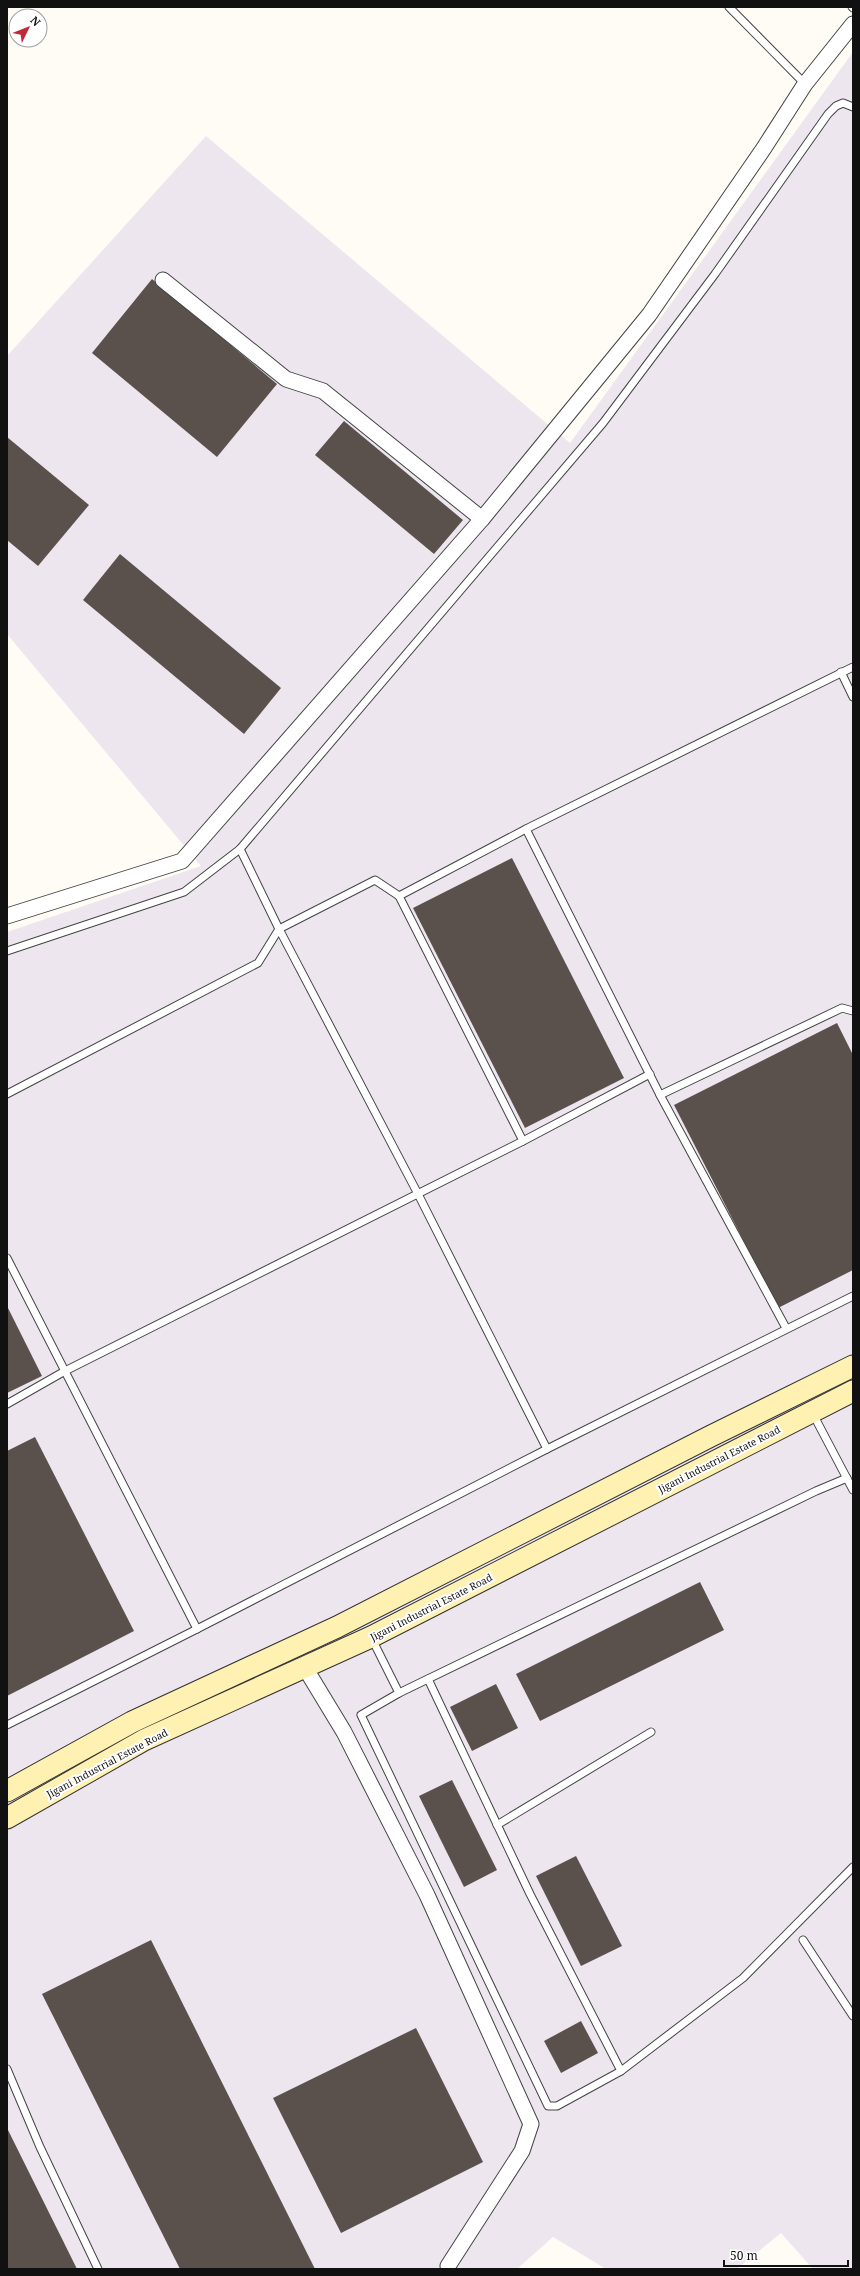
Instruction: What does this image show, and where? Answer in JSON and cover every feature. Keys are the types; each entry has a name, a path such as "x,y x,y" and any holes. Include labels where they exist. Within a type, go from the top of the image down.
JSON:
{"main road":[{"path":"7,1791 132,1722 337,1627 711,1436 853,1366"},
{"name":"Jigani Industrial Estate Road","path":"7,1818 144,1740 304,1666 371,1637 853,1392"}],"street":[{"path":"7,916 182,861 482,519 649,315 764,148 805,84 853,24"},
{"path":"163,280 286,380 323,391 482,519"},
{"path":"304,1666 344,1732 423,1888 531,2124 522,2151 448,2266"}],"lane":[{"path":"729,7 805,84"},
{"path":"7,951 184,892 240,849 603,423 715,274 828,114 836,106 843,103 853,107"},
{"path":"398,896 526,829 853,667"},
{"path":"841,672 853,697"},
{"path":"526,829 660,1095 786,1328"},
{"path":"240,849 279,929 418,1194 547,1449"},
{"path":"7,1094 258,963 279,929 375,880 398,896 523,1141"},
{"path":"660,1095 842,1008 853,1011"},
{"path":"7,1404 65,1371 523,1141 650,1074"},
{"path":"7,1258 197,1629"},
{"path":"7,1725 547,1449 786,1328 853,1296"},
{"path":"812,1412 853,1490"},
{"path":"847,1478 808,1494 428,1679 361,1715 548,2106 556,2106 621,2071 743,1978 853,1867"},
{"path":"371,1637 399,1694"},
{"path":"428,1679 497,1825 621,2071"},
{"path":"497,1825 651,1732"},
{"path":"803,1940 853,2016"},
{"path":"7,2070 40,2147 98,2269"}],"shaded area":[{"path":"853,52 853,2269 813,2269 781,2233 737,2269 606,2269 553,2237 517,2269 7,2269 7,932 201,866 7,634 7,356 206,136 570,443"}],"building":[{"path":"152,279 277,384 217,457 92,353"},
{"path":"344,421 463,520 434,554 315,455"},
{"path":"7,437 89,505 38,566 7,540"},
{"path":"120,554 281,688 244,734 83,600"},
{"path":"512,858 624,1078 525,1128 413,908"},
{"path":"837,1023 853,1055 853,1270 778,1308 674,1105"},
{"path":"7,1306 42,1376 7,1393"},
{"path":"35,1437 134,1631 7,1696 7,1451"},
{"path":"700,1582 724,1630 540,1721 516,1674"},
{"path":"496,1684 518,1728 472,1751 450,1707"},
{"path":"452,1780 497,1870 464,1887 419,1796"},
{"path":"576,1856 622,1946 581,1966 536,1876"},
{"path":"151,1940 315,2269 180,2269 42,1994"},
{"path":"581,2021 598,2053 561,2073 544,2041"},
{"path":"416,2028 483,2162 341,2233 273,2098"},
{"path":"7,2128 77,2269 7,2269"}]}
